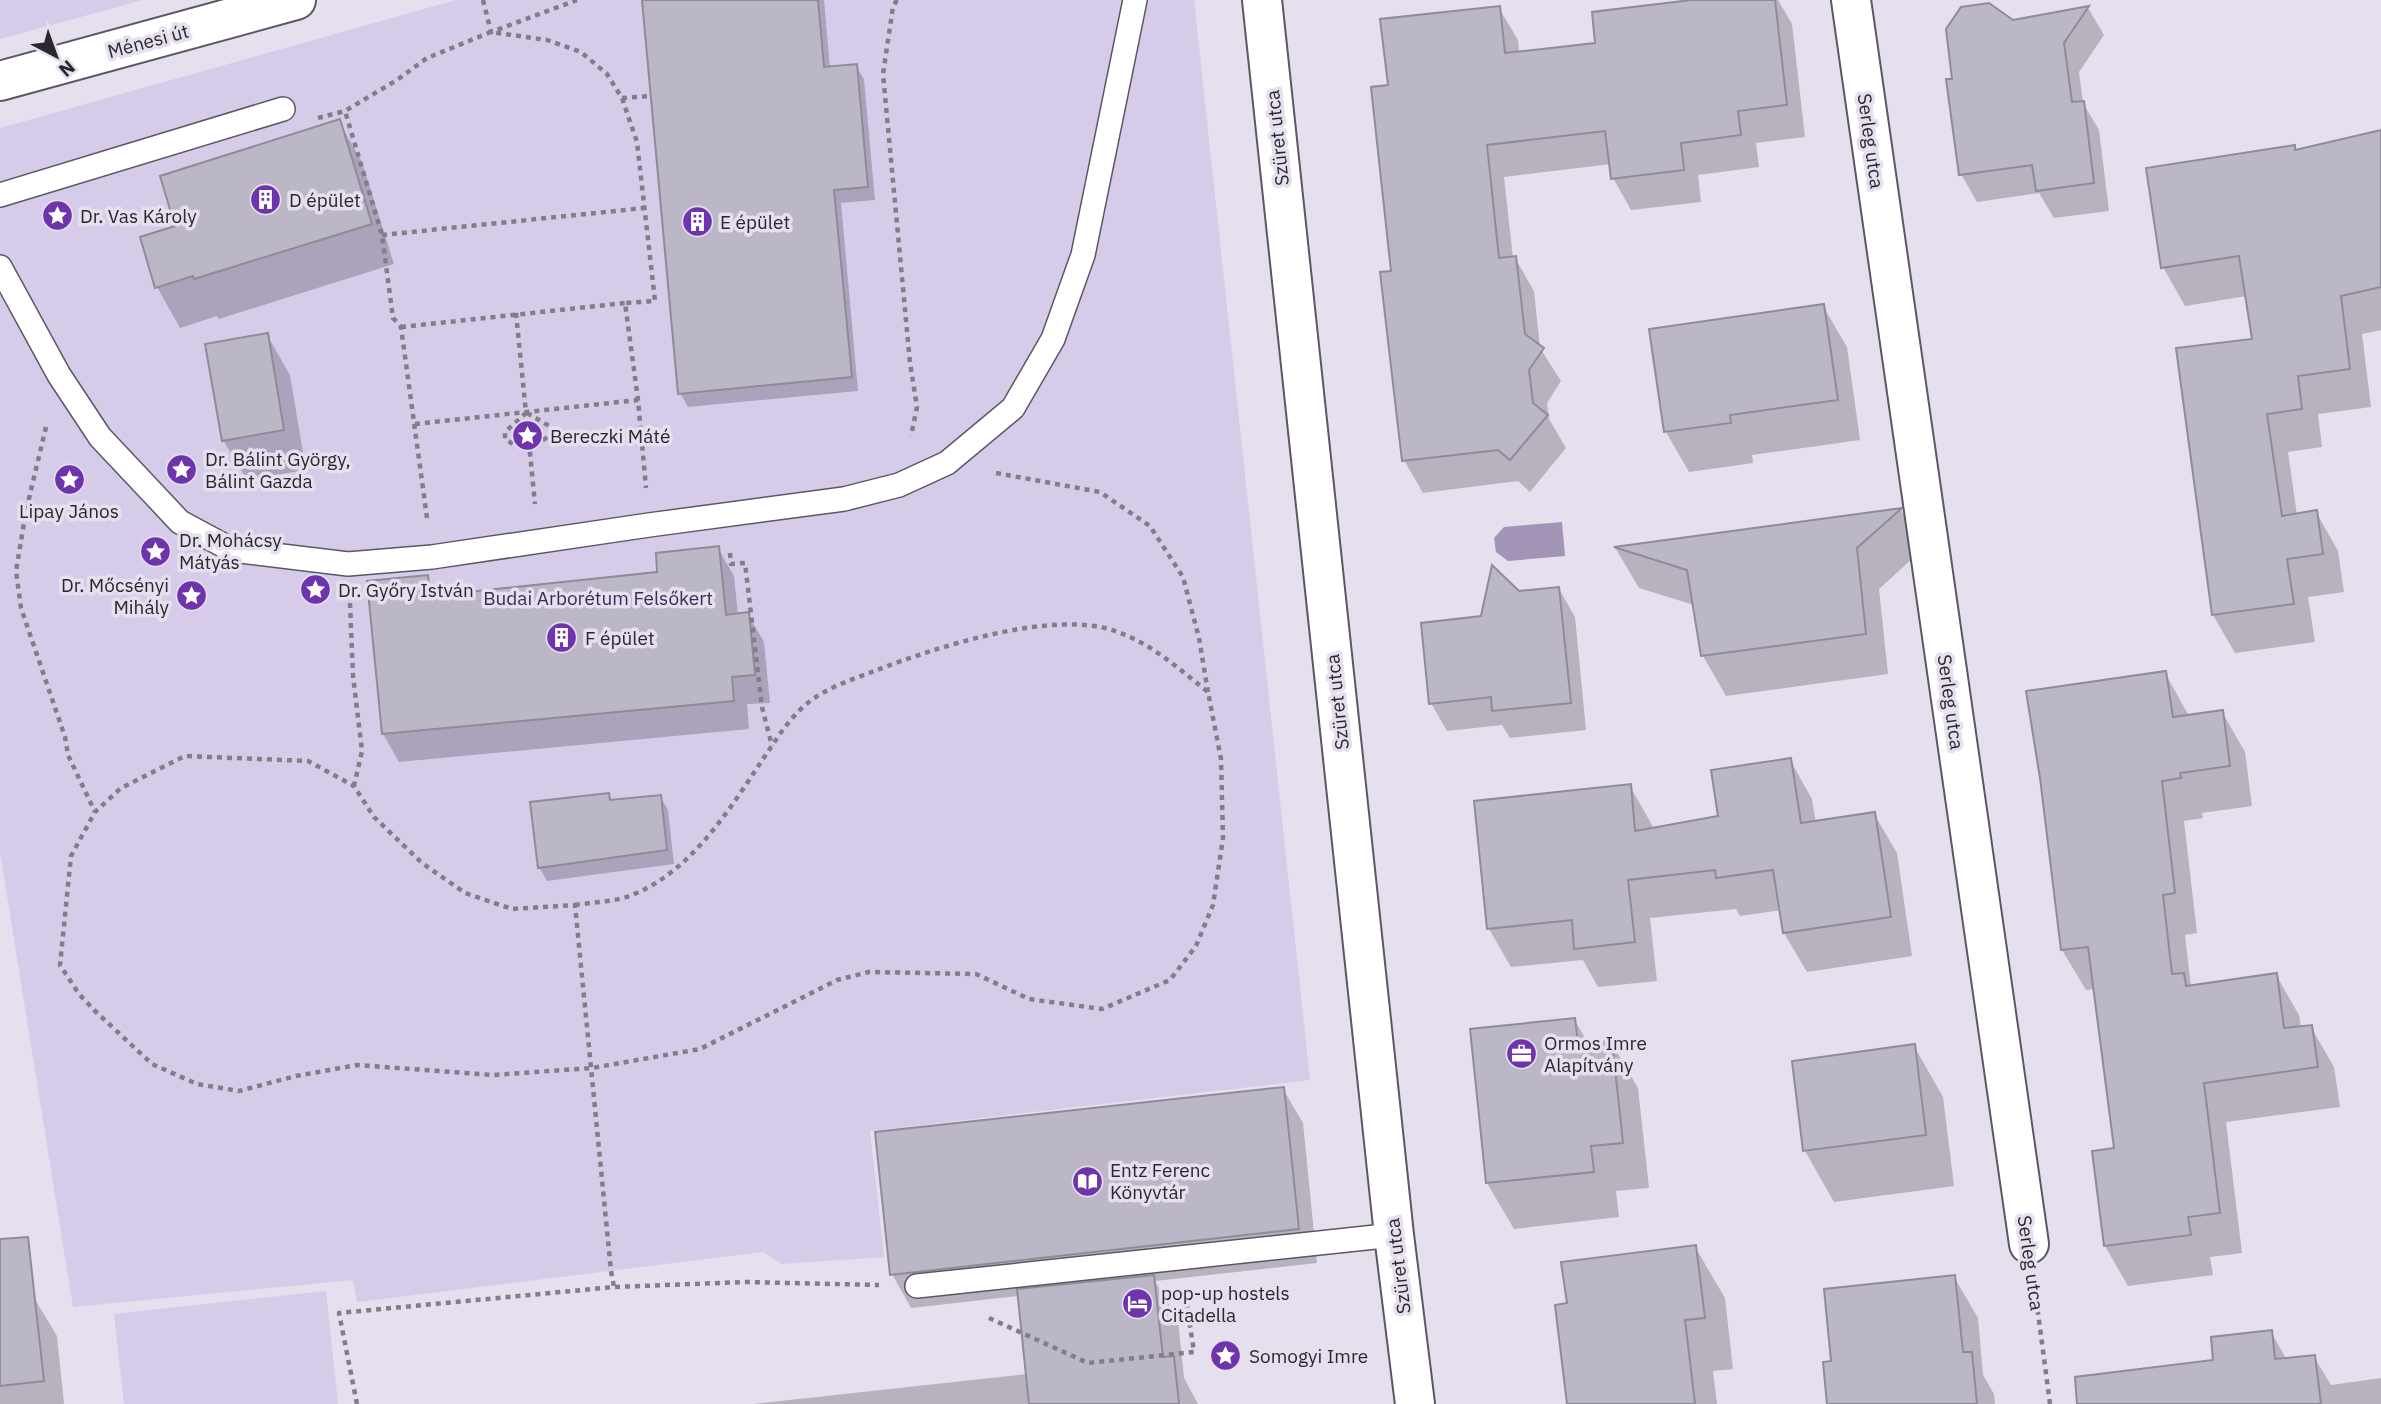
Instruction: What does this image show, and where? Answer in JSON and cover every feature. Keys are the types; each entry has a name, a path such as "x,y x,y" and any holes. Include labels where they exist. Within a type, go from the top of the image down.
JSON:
{"street":[{"name":"Ménesi út","path":"0,81 296,0"},
{"name":"Szüret utca","path":"1262,0 1394,1235 1415,1404"},
{"name":"Serleg utca","path":"1851,0 2029,1244"}],"lane":[{"path":"0,267 59,375 100,437 180,522 232,550 348,565 432,557 844,499 899,485 947,463 1013,408 1053,340 1083,255 1135,0"},
{"path":"0,195 283,109"},
{"path":"917,1286 1394,1235"}],"path":[{"path":"483,0 491,32"},
{"path":"432,557 401,327 393,318 382,235 345,111 397,80 426,58 577,0"},
{"path":"897,0 893,7 883,74 917,407 899,485"},
{"path":"401,327 516,313 655,301 637,142 622,98 607,74 581,52 547,40 491,32"},
{"path":"622,98 651,96"},
{"path":"382,235 644,208"},
{"path":"625,303 638,400 649,525"},
{"path":"516,313 526,413"},
{"path":"59,375 26,511 16,570 21,608 65,737 68,755 95,812"},
{"path":"415,424 638,400"},
{"path":"526,413 551,427 552,432 545,439 513,444 505,439 505,432 526,413"},
{"path":"528,443 538,541"},
{"path":"947,463 1100,492 1150,526 1183,577 1199,638 1221,759 1223,838 1213,905 1196,946 1170,980 1102,1009 1029,999 976,974 869,972 837,980 700,1049 592,1068 493,1075 357,1065 296,1076 239,1091 197,1084 152,1064 79,994 60,964 71,856 95,812 121,788 186,756 308,761 354,786 374,817 422,863 465,893 512,909 575,905 631,896 661,881 692,855 799,710 844,683 910,657 996,633 1033,627 1081,625 1115,631 1158,652 1208,692"},
{"path":"727,514 731,564 745,563 762,707 772,746"},
{"path":"348,565 353,676 362,751 354,786"},
{"path":"575,905 614,1287"},
{"name":"Serleg utca","path":"2029,1244 2050,1404"},
{"path":"357,1404 338,1313 614,1287 745,1282 917,1286 1088,1363 1194,1352 1186,1298"}],"green space":[{"path":"0,0 143,0 0,39"},
{"name":"Budai Arborétum Felsőkert","path":"456,0 1194,0 1310,1080 870,1131 884,1257 782,1264 763,1252 357,1302 353,1280 73,1307 0,852 0,128"},
{"path":"326,1291 338,1404 124,1404 114,1314"}],"shaded area":[{"path":"1562,522 1565,556 1508,561 1496,552 1494,538 1504,527"}],"building":[{"name":"E épület","path":"642,0 818,0 824,67 857,64 868,187 834,190 852,377 678,394"},
{"path":"1691,0 1775,0 1787,105 1738,111 1741,135 1681,143 1684,170 1611,179 1605,131 1487,145 1499,258 1516,256 1525,334 1544,348 1529,370 1533,403 1548,415 1510,460 1498,450 1402,461 1380,272 1391,271 1371,87 1388,85 1380,19 1500,6 1505,53 1595,43 1592,12"},
{"path":"1989,3 2013,20 2089,6 2064,43 2072,102 2084,101 2094,183 2036,191 2032,165 1959,175 1946,79 1952,79 1946,29 1961,7"},
{"name":"D épület","path":"340,119 372,224 194,279 193,276 155,288 140,237 175,226 160,176"},
{"path":"2381,130 2381,287 2341,296 2350,369 2298,376 2302,409 2267,414 2282,516 2317,510 2323,554 2287,559 2294,604 2212,615 2176,348 2252,339 2239,256 2161,268 2146,168 2295,145 2295,150"},
{"path":"1824,304 1838,400 1730,415 1731,423 1664,432 1649,329"},
{"path":"268,333 284,430 222,441 205,344"},
{"path":"1902,508 1857,548 1866,634 1701,656 1687,570 1614,547"},
{"name":"F épület","path":"719,546 726,615 749,612 755,675 732,677 734,701 382,734 367,581 428,575 430,596 657,572 656,553"},
{"path":"1492,565 1519,591 1559,587 1571,703 1492,711 1491,697 1429,704 1421,623 1481,616"},
{"path":"2166,671 2173,717 2223,710 2230,766 2180,773 2181,778 2162,781 2175,893 2163,895 2172,974 2184,973 2186,986 2277,973 2284,1028 2312,1025 2318,1067 2204,1083 2220,1213 2188,1217 2191,1235 2104,1246 2092,1151 2114,1148 2088,947 2061,950 2040,778 2026,691"},
{"path":"1791,758 1801,823 1875,812 1891,917 1783,933 1773,870 1716,878 1715,870 1628,880 1635,942 1574,949 1572,920 1487,929 1474,801 1631,784 1635,831 1718,816 1711,770"},
{"path":"609,793 610,800 661,795 667,850 538,868 530,802"},
{"path":"1575,1018 1578,1044 1612,1040 1623,1143 1591,1146 1594,1172 1486,1183 1470,1029"},
{"path":"1915,1044 1926,1135 1803,1151 1792,1061"},
{"name":"Entz Ferenc Könyvtár","path":"1284,1087 1299,1229 890,1275 875,1132"},
{"path":"28,1237 44,1381 0,1386 0,1239"},
{"path":"1696,1245 1705,1318 1685,1320 1695,1404 1567,1404 1555,1305 1567,1303 1561,1262"},
{"path":"1154,1275 1163,1357 1174,1356 1179,1404 1029,1404 1017,1289"},
{"path":"1955,1275 1963,1352 1972,1352 1977,1404 1827,1404 1823,1362 1831,1361 1824,1289"},
{"path":"2272,1330 2275,1359 2315,1355 2321,1404 2077,1404 2075,1377 2213,1360 2211,1337"}],"place":[{"name":"D épület","path":"266,200"},
{"name":"Dr. Vas Károly","path":"57,216"},
{"name":"E épület","path":"697,222"},
{"name":"Bereczki Máté","path":"527,436"},
{"name":"Dr. Bálint György, Bálint Gazda","path":"182,470"},
{"name":"Lipay János","path":"69,480"},
{"name":"Dr. Mohácsy Mátyás","path":"156,551"},
{"name":"Dr. Győry István","path":"315,590"},
{"name":"Dr. Mőcsényi Mihály","path":"192,596"},
{"name":"F épület","path":"562,638"},
{"name":"Ormos Imre Alapítvány","path":"1521,1054"},
{"name":"Entz Ferenc Könyvtár","path":"1087,1181"},
{"name":"pop-up hostels Citadella","path":"1138,1304"},
{"name":"Somogyi Imre","path":"1226,1356"}]}
